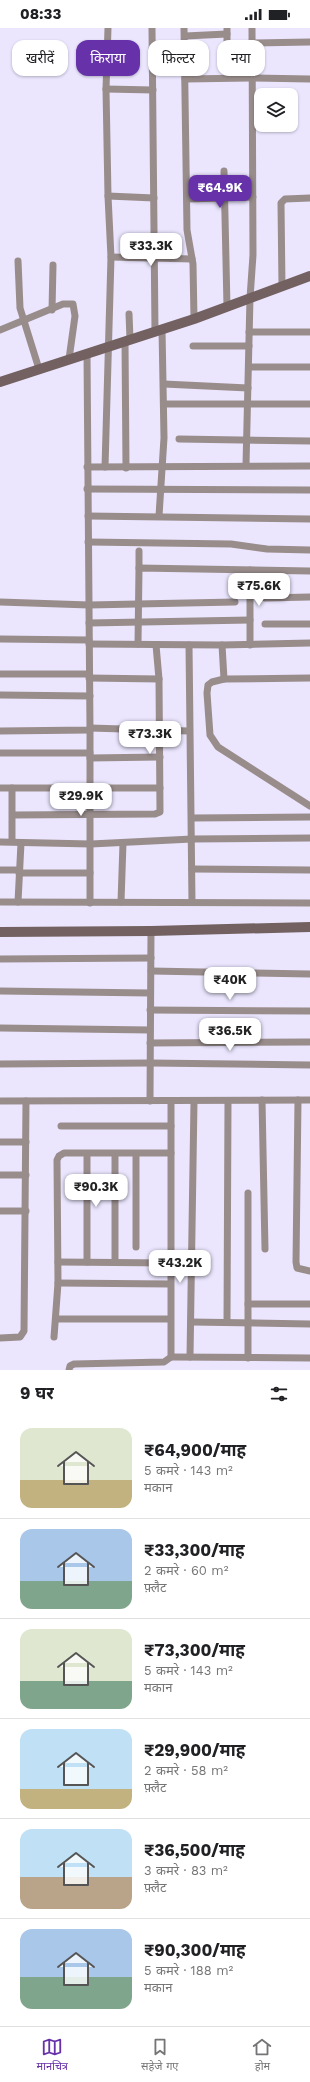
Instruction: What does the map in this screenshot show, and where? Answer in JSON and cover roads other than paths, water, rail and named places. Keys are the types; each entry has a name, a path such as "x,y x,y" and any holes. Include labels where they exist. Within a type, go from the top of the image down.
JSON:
{"street":[{"path":"105,467 110,257 106,89 108,28"},
{"path":"152,28 155,257 164,384 159,516"},
{"path":"252,28 252,40"},
{"path":"194,319 193,264 188,230 187,199 185,32 227,31"},
{"path":"265,43 310,42"},
{"path":"185,80 252,78 310,79"},
{"path":"246,465 250,298 253,255 252,78"},
{"path":"106,89 153,90"},
{"path":"224,172 227,307"},
{"path":"108,196 154,198"},
{"path":"187,199 253,197"},
{"path":"282,287 281,203 285,199 310,198"},
{"path":"110,257 192,259"},
{"path":"18,261 20,308 39,369"},
{"path":"52,310 53,265"},
{"path":"0,382 194,319 310,276"},
{"path":"0,330 69,303 73,304 75,308 70,359"},
{"path":"126,468 127,340 130,314"},
{"path":"249,332 310,332"},
{"path":"193,346 249,346"},
{"path":"87,354 86,489 88,516 90,696 90,903"},
{"path":"249,367 310,367"},
{"path":"164,384 248,388"},
{"path":"164,404 310,404"},
{"path":"179,439 310,441"},
{"path":"87,467 162,468 246,465 310,466"},
{"path":"86,489 310,490"},
{"path":"88,516 310,519"},
{"path":"88,542 231,544 272,549 310,550"},
{"path":"138,644 139,551"},
{"path":"139,568 310,571"},
{"path":"250,570 250,645"},
{"path":"265,598 310,597"},
{"path":"0,602 89,605 235,602"},
{"path":"89,623 250,620"},
{"path":"265,624 310,624"},
{"path":"0,639 156,645 250,645 310,643"},
{"path":"13,816 158,813 161,808 159,678 156,645"},
{"path":"189,645 189,731 192,758 192,902"},
{"path":"222,645 224,679"},
{"path":"0,674 159,678"},
{"path":"310,678 224,679 212,682 208,686 210,735 218,747 310,806"},
{"path":"0,695 90,696"},
{"path":"0,730 159,729 189,731"},
{"path":"0,753 160,757"},
{"path":"0,788 160,788"},
{"path":"12,788 12,841"},
{"path":"192,818 310,817"},
{"path":"0,842 12,841 91,844 192,838 310,838"},
{"path":"18,902 21,842"},
{"path":"121,902 122,843"},
{"path":"192,869 310,870"},
{"path":"0,870 19,872 90,873"},
{"path":"0,902 310,902"},
{"path":"0,932 310,928"},
{"path":"150,1101 151,931"},
{"path":"0,959 151,958"},
{"path":"151,971 310,974"},
{"path":"0,991 150,992"},
{"path":"150,1010 310,1011"},
{"path":"0,1028 150,1030"},
{"path":"150,1043 310,1042"},
{"path":"0,1064 310,1064"},
{"path":"227,1322 228,1100"},
{"path":"262,1100 265,1249"},
{"path":"298,1100 296,1262 297,1268 310,1270"},
{"path":"0,1102 310,1100"},
{"path":"0,1338 20,1338 24,1331 26,1101"},
{"path":"171,1101 171,1357"},
{"path":"190,1357 194,1101"},
{"path":"61,1126 171,1126"},
{"path":"0,1142 26,1142"},
{"path":"54,1337 58,1283 57,1160 59,1156 64,1153 115,1155 171,1154"},
{"path":"86,1154 86,1262"},
{"path":"115,1155 115,1262"},
{"path":"136,1155 136,1247"},
{"path":"0,1176 26,1175"},
{"path":"248,1192 248,1358"},
{"path":"0,1211 26,1211"},
{"path":"58,1262 170,1263"},
{"path":"58,1283 170,1284"},
{"path":"248,1304 310,1304"},
{"path":"56,1319 170,1319"},
{"path":"191,1322 310,1324"},
{"path":"69,1370 70,1366 74,1364 101,1367 164,1362 171,1357 310,1358"}]}
